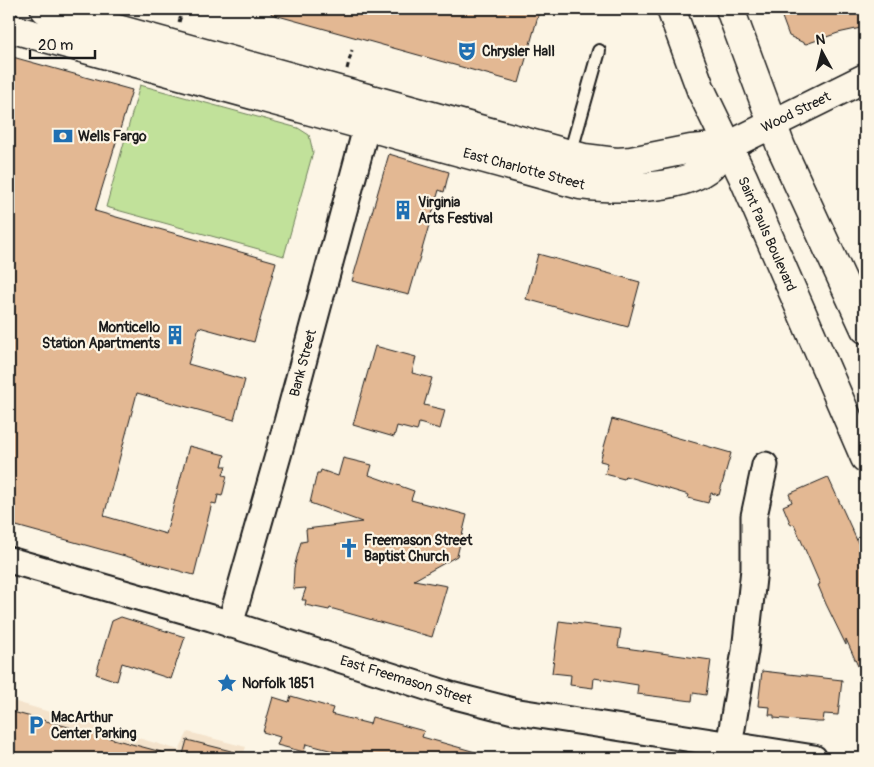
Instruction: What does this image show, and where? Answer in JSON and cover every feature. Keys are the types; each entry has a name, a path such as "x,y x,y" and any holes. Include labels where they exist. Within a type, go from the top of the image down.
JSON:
{"street":[{"name":"East Charlotte Street","path":"44,9 570,154 616,162 646,159 691,149 728,146"},
{"name":"Saint Pauls Boulevard","path":"671,9 701,90 728,146 865,458"},
{"path":"730,9 771,124 865,329"},
{"name":"East Charlotte Street","path":"9,28 580,185 616,189 640,188 695,174 707,170 728,146"},
{"name":"Wood Street","path":"728,146 865,78"},
{"name":"Bank Street","path":"230,625 279,452 373,100"},
{"path":"728,752 745,651 754,569 754,516 766,465"},
{"name":"East Freemason Street","path":"9,560 230,625 451,695 513,711 728,752 814,758"}],"lane":[{"path":"570,154 599,51"}],"path":[{"path":"179,22 183,9"},
{"path":"346,69 352,50"}],"shaded area":[{"name":"MacArthur Center Parking","path":"9,700 179,750 188,732 246,747 242,758 9,758"}],"green space":[{"path":"140,85 298,128 309,135 313,152 284,256 106,207"}],"building":[{"name":"Chrysler Hall","path":"272,9 540,9 519,83 271,14"},
{"path":"779,9 865,9 865,27 838,33 806,44 789,36"},
{"path":"9,56 132,90 95,211 276,262 254,342 199,327 188,364 245,380 234,420 137,393 104,516 166,534 189,446 225,455 222,466 226,466 223,475 227,476 222,496 218,495 216,504 212,503 194,575 9,524"},
{"name":"Virginia Arts Festival","path":"389,154 449,172 444,192 439,190 409,295 352,281"},
{"path":"538,254 640,282 628,327 526,299"},
{"path":"375,346 416,357 412,373 432,378 424,405 445,410 440,429 419,423 417,431 397,426 394,437 353,425"},
{"path":"612,419 731,453 719,495 711,493 708,503 688,498 689,495 625,476 624,479 605,474 608,463 600,461"},
{"name":"Freemason Street Baptist Church","path":"343,458 372,465 369,475 414,491 411,500 467,515 457,556 414,580 447,586 432,637 330,608 329,610 305,605 306,600 302,600 306,588 293,589 294,568 301,542 307,541 306,529 362,522 310,503 317,473 320,473 321,470 338,476"},
{"path":"828,477 865,558 865,682 846,639 846,645 826,604 818,585 820,584 794,524 791,525 783,506 792,502 789,494"},
{"path":"121,617 185,637 171,679 122,663 117,681 96,674 112,621"},
{"path":"559,621 621,629 618,647 711,660 706,695 693,693 692,701 637,694 638,685 594,678 593,688 570,685 571,675 552,673"},
{"path":"762,671 842,680 838,715 824,714 823,722 774,718 774,715 769,715 770,707 758,706"},
{"path":"291,696 333,708 331,714 370,724 372,717 424,731 422,737 479,753 478,758 360,758 306,744 304,752 277,745 280,737 263,732 273,697 289,702"},
{"name":"MacArthur Center Parking","path":"9,711 165,753 164,758 9,758"},
{"path":"187,740 235,752 234,758 182,758"}],"place":[{"name":"Chrysler Hall","path":"467,51"},
{"name":"Wells Fargo","path":"63,136"},
{"name":"Virginia Arts Festival","path":"403,210"},
{"name":"Monticello Station Apartments","path":"175,335"},
{"name":"Freemason Street Baptist Church","path":"349,548"},
{"name":"Norfolk 1851","path":"227,683"},
{"name":"MacArthur Center Parking","path":"36,725"}]}
